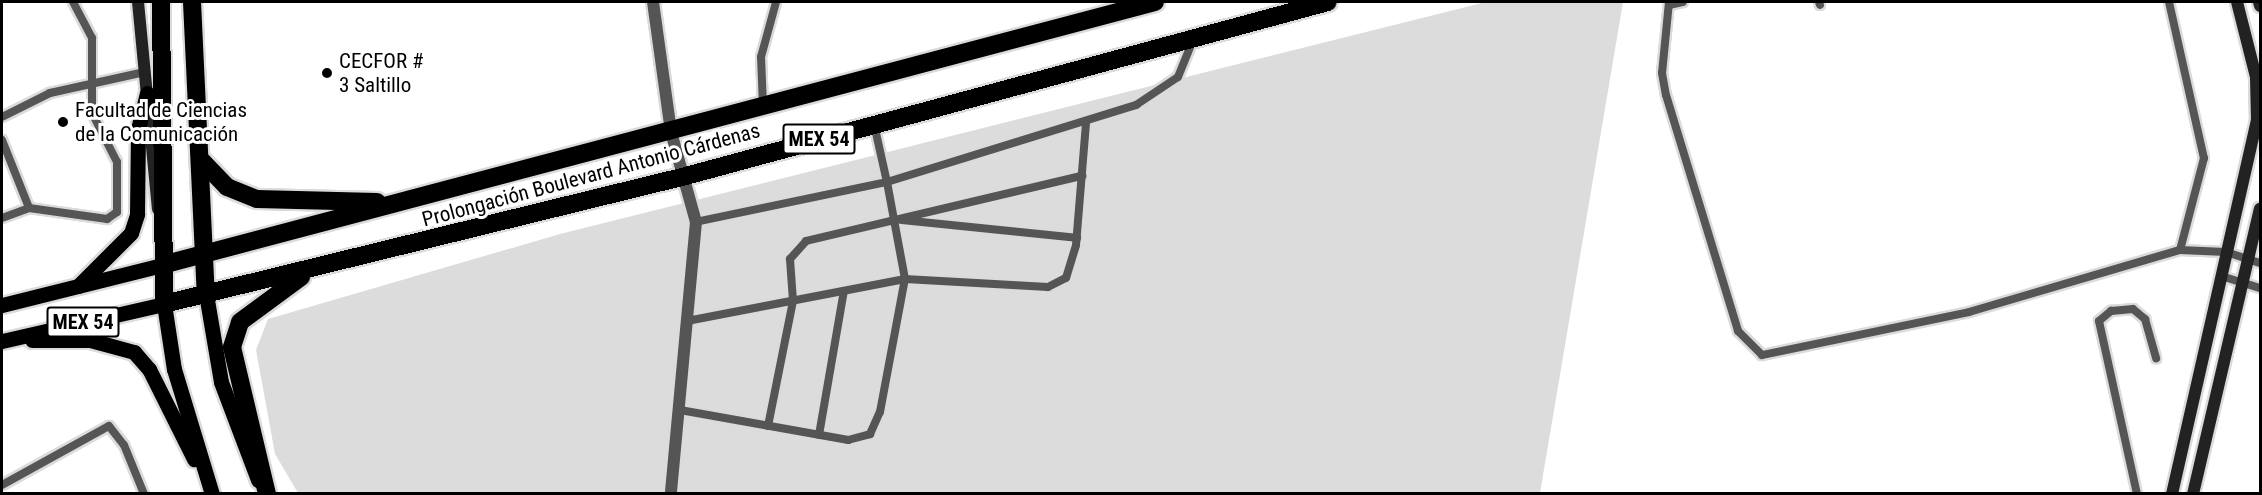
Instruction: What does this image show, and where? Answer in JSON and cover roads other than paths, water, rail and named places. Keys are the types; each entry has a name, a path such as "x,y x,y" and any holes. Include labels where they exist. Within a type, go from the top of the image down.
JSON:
{"highway":[{"path":"161,2 166,164 161,220 164,304"},
{"path":"192,2 202,161 206,294"},
{"name":"Prolongación Boulevard Antonio Cárdenas","path":"162,265 1155,2"},
{"name":"Prolongación Boulevard Antonio Cárdenas","path":"164,304 310,271 682,177 1196,34 1328,2"},
{"path":"202,161 227,187 257,199 394,203"},
{"path":"265,494 233,362 233,340 252,310 310,271"}],"main road":[{"path":"78,286 131,233 137,214 136,138 147,93"},
{"name":"Prolongación Boulevard Antonio Cárdenas","path":"2,305 162,265"},
{"path":"206,294 220,382 265,494"},
{"path":"164,304 174,369 204,476"},
{"name":"Prolongación Boulevard Antonio Cárdenas","path":"3,340 164,304"},
{"path":"3,340 90,340 135,352 212,494"}],"street":[{"path":"138,2 154,195 161,220"},
{"path":"653,2 671,132 696,222 680,410 670,494"},
{"path":"2172,494 2222,276 2258,99 2237,2"},
{"path":"2259,2 2260,6"},
{"path":"2193,494 2242,283 2254,261 2260,209"}],"lane":[{"path":"2,218 29,208 107,219 117,212 117,162 92,113 95,82 92,38 73,2"},
{"path":"763,106 762,57 776,2"},
{"path":"1683,2 1669,3 1662,63 1666,95 1738,331 1762,355 1969,312 2180,250 2226,252 2254,261"},
{"path":"2169,2 2204,158 2180,250"},
{"path":"696,222 887,182 1086,123 1136,105 1178,77 1196,34"},
{"path":"2,117 42,96 145,72"},
{"path":"680,410 849,440 870,434 880,412 905,279 874,123"},
{"path":"687,321 905,279 1048,287 1066,278 1077,238 1086,123"},
{"path":"2,140 29,208"},
{"path":"768,426 793,301 790,259 806,241 1082,176"},
{"path":"892,219 1077,238"},
{"path":"2222,276 2260,288"},
{"path":"819,435 844,291"},
{"path":"2137,494 2099,321 2111,311 2133,309 2148,326 2156,358"},
{"path":"2,485 109,426 124,445 144,494"}],"place":[{"name":"CECFOR # 3 Saltillo","path":"327,73"},
{"name":"Facultad de Ciencias de la Comunicación","path":"63,122"}]}
